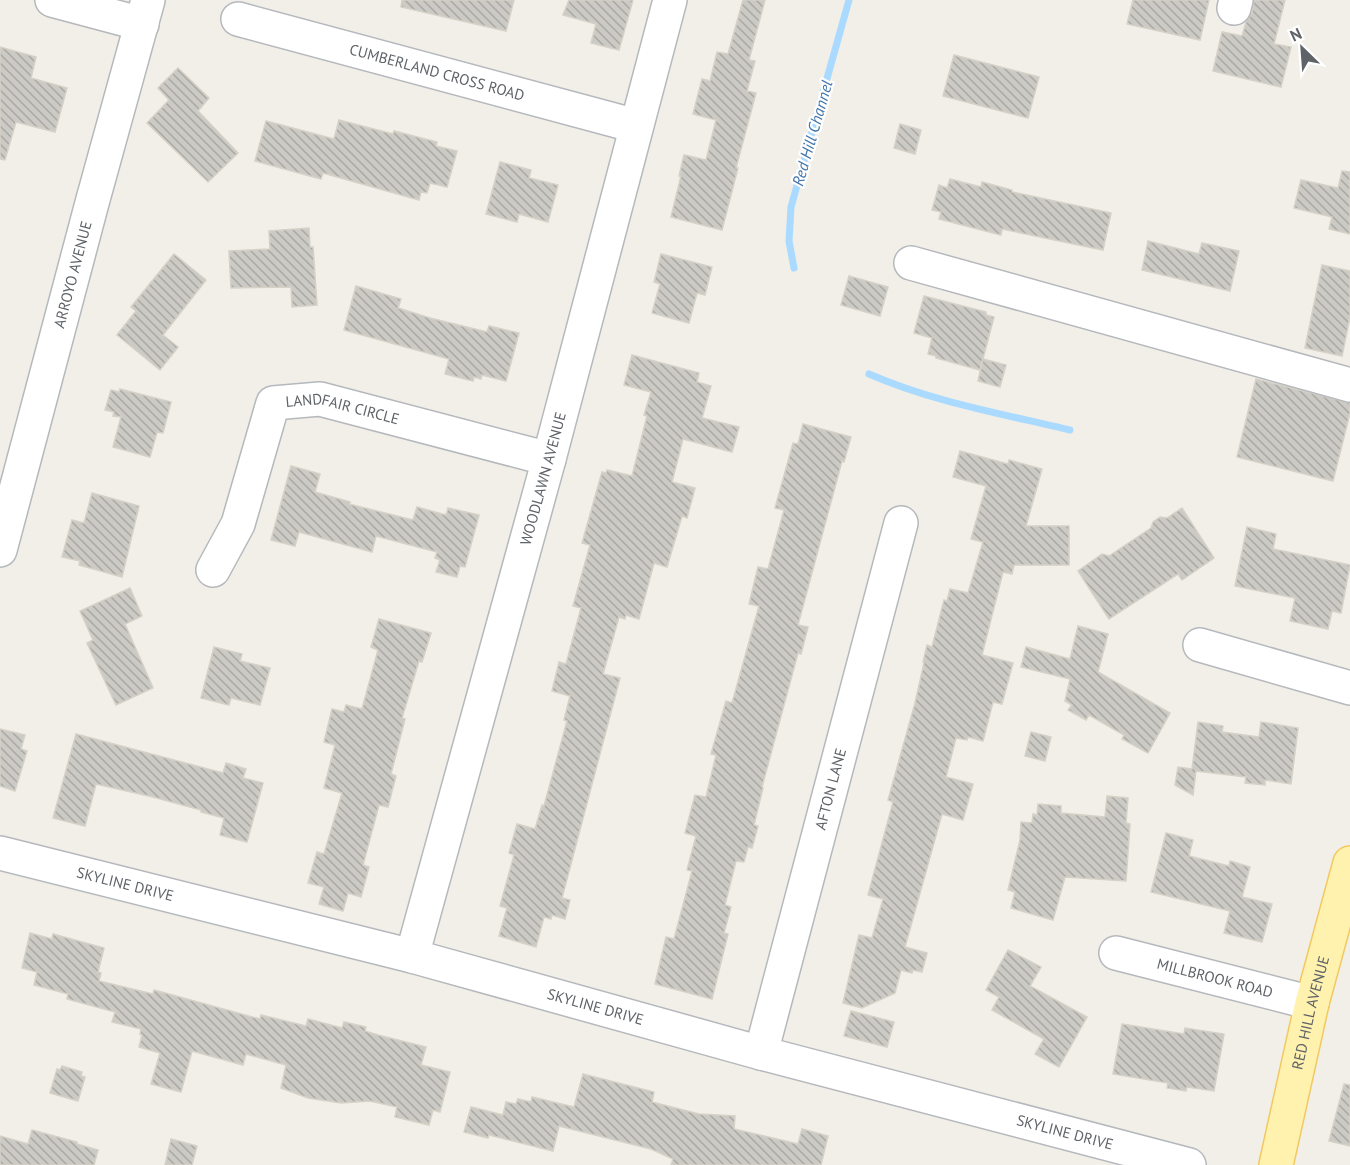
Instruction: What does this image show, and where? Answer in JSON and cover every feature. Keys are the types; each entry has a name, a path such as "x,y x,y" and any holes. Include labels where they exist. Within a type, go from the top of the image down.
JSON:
{"main road":[{"name":"RED HILL AVENUE","path":"1276,1165 1312,1003 1350,862"}],"street":[{"path":"52,0 145,12"},
{"name":"WOODLAWN AVENUE","path":"412,956 549,459 670,0"},
{"name":"ARROYO AVENUE","path":"0,550 145,12"},
{"name":"CUMBERLAND CROSS ROAD","path":"238,19 636,126"},
{"path":"911,263 1350,385"},
{"name":"LANDFAIR CIRCLE","path":"213,570 238,525 273,403 320,399 549,459"},
{"name":"AFTON LANE","path":"760,1053 901,523"},
{"path":"1200,645 1350,688"},
{"name":"SKYLINE DRIVE","path":"0,853 412,956 760,1053 1189,1165"},
{"name":"MILLBROOK ROAD","path":"1116,952 1312,1003"}],"building":[{"path":"402,0 514,0 506,31 401,7"},
{"path":"569,0 633,0 619,50 591,43 596,24 563,15"},
{"path":"743,0 765,0 749,60 755,61 747,91 756,93 722,230 671,217 684,155 706,160 716,120 693,114 702,79 710,81 717,52 728,54"},
{"path":"1133,0 1209,0 1200,40 1127,24"},
{"path":"1254,0 1285,0 1274,44 1291,47 1281,87 1213,71 1222,32 1242,36 1246,22 1252,13"},
{"path":"0,47 36,57 31,78 67,88 55,132 16,122 5,160 0,159"},
{"path":"954,55 1039,77 1028,118 943,96"},
{"path":"178,68 209,98 198,111 238,153 208,182 147,123 169,100 158,88"},
{"path":"339,120 393,134 394,131 437,142 436,146 457,151 447,187 430,183 427,193 421,192 419,200 323,173 321,179 255,161 266,121 334,139"},
{"path":"900,124 921,130 915,154 894,148"},
{"path":"500,162 531,170 529,178 558,185 548,222 519,214 517,222 486,214"},
{"path":"1342,171 1350,172 1350,234 1329,229 1332,217 1294,208 1301,180 1338,188"},
{"path":"950,179 981,187 982,182 1012,190 1012,192 1111,213 1103,250 1002,229 1001,235 939,219 941,212 932,210 939,185 947,188"},
{"path":"309,228 310,247 313,247 317,305 292,307 291,287 231,288 229,251 270,249 269,231"},
{"path":"1148,241 1199,254 1202,243 1239,251 1230,291 1142,270"},
{"path":"174,254 206,280 163,335 178,347 160,370 117,335 136,311 131,307"},
{"path":"661,254 712,267 705,295 697,293 689,323 652,313 660,284 654,282"},
{"path":"1322,265 1350,271 1350,317 1342,356 1305,348"},
{"path":"849,276 888,287 880,316 841,305"},
{"path":"356,286 401,299 398,308 430,318 487,332 489,326 519,333 506,381 482,375 481,379 474,377 473,381 445,374 449,359 344,330"},
{"path":"924,296 986,312 986,315 994,317 980,370 928,354 932,338 914,333"},
{"path":"632,355 699,373 697,382 711,386 702,418 739,427 732,452 683,439 672,482 695,488 687,518 682,516 667,567 654,563 639,619 626,615 625,619 619,617 603,674 620,678 562,898 570,900 565,919 552,915 551,919 544,917 536,947 499,936 507,908 500,906 514,855 509,853 517,824 535,829 542,805 544,806 567,721 564,720 570,696 552,691 559,662 566,664 581,608 573,606 590,545 582,543 602,472 606,473 607,470 632,476 647,416 644,415 651,392 624,385"},
{"path":"983,359 1006,365 1000,387 978,381"},
{"path":"1256,379 1350,403 1350,413 1333,481 1237,457"},
{"path":"120,389 171,402 163,433 157,432 150,457 113,447 121,417 113,416 114,412 105,410 111,390 119,392"},
{"path":"803,424 851,437 844,462 842,461 798,625 808,627 801,654 798,653 762,787 754,825 758,826 752,848 748,847 744,862 736,861 725,905 731,907 724,933 728,934 712,999 655,984 666,937 674,939 692,871 687,870 696,836 685,833 695,795 706,797 716,755 711,754 726,701 732,703 759,606 749,604 758,567 768,569 784,510 775,508 793,443 798,444"},
{"path":"960,451 1008,464 1009,460 1042,469 1026,526 1069,526 1069,565 1014,565 1012,574 1003,572 982,655 1013,663 1002,704 993,702 983,741 968,737 967,740 956,738 946,777 973,784 963,820 942,814 905,947 927,953 922,972 913,970 912,973 901,970 895,993 862,1008 843,1003 859,935 872,938 883,899 868,895 893,802 888,800 915,703 927,645 932,647 944,600 947,601 950,589 968,593 983,542 971,539 986,486 953,477"},
{"path":"291,466 320,474 315,492 350,502 349,504 413,520 417,507 446,515 448,508 479,515 465,567 460,566 457,577 436,572 440,560 435,558 437,552 376,536 372,552 299,532 295,546 271,540"},
{"path":"92,493 139,506 122,577 79,565 80,561 62,557 72,520 84,523"},
{"path":"1182,508 1214,558 1182,580 1178,574 1109,619 1078,571 1102,554 1109,556 1151,528 1153,522 1160,517 1167,518"},
{"path":"1247,527 1276,534 1273,549 1350,565 1341,613 1332,611 1328,629 1290,621 1295,598 1235,586"},
{"path":"130,588 142,616 125,624 153,688 116,705 87,643 93,640 80,611"},
{"path":"379,619 431,633 422,662 419,661 402,718 405,719 391,774 396,776 388,807 379,805 363,865 369,867 361,897 348,893 343,911 319,904 324,887 308,883 317,852 324,854 342,793 324,788 335,745 324,742 332,709 344,712 346,705 362,709 378,650 371,647"},
{"path":"1078,626 1108,634 1098,672 1170,713 1148,753 1122,739 1124,735 1089,715 1086,720 1068,710 1072,705 1065,701 1070,679 1021,667 1026,647 1070,659"},
{"path":"214,647 242,654 240,661 270,668 260,705 231,698 229,705 201,698"},
{"path":"1198,722 1223,726 1222,732 1259,737 1261,722 1298,728 1291,784 1265,780 1265,785 1245,783 1246,777 1196,771 1193,795 1175,785 1178,767 1192,769"},
{"path":"0,729 25,735 21,749 27,751 15,791 0,786"},
{"path":"1031,732 1051,737 1045,761 1025,756"},
{"path":"76,734 223,773 226,763 246,769 243,778 263,783 247,842 220,835 224,818 153,797 96,784 85,826 53,818"},
{"path":"1107,796 1128,798 1126,823 1130,824 1126,881 1065,877 1053,920 1011,908 1015,892 1008,890 1020,840 1021,822 1032,823 1033,814 1037,815 1038,804 1061,806 1061,813 1105,817"},
{"path":"1166,833 1193,840 1189,856 1229,866 1230,861 1250,867 1242,897 1272,904 1262,942 1224,933 1230,911 1151,892"},
{"path":"30,933 52,939 53,934 104,948 98,972 101,973 99,981 153,994 154,990 260,1019 261,1015 306,1026 308,1019 342,1028 344,1022 366,1027 365,1031 378,1035 426,1047 421,1065 450,1072 440,1112 433,1110 429,1125 395,1117 397,1107 370,1101 341,1103 308,1098 281,1088 286,1065 246,1054 243,1065 192,1051 181,1092 151,1084 160,1053 139,1047 141,1029 112,1022 115,1012 67,999 68,994 34,985 37,972 22,968"},
{"path":"1008,950 1041,967 1030,986 1087,1017 1059,1067 1035,1054 1044,1039 992,1010 999,997 986,990"},
{"path":"851,1011 894,1022 887,1047 844,1036"},
{"path":"1122,1024 1184,1034 1185,1028 1224,1034 1214,1091 1187,1087 1186,1091 1167,1088 1168,1083 1113,1074"},
{"path":"62,1066 82,1072 81,1076 85,1077 78,1101 50,1093 57,1069 60,1070"},
{"path":"583,1074 654,1092 652,1102 699,1114 735,1116 734,1129 798,1144 802,1129 828,1136 821,1165 671,1165 673,1159 651,1149 559,1126 553,1151 489,1135 488,1138 464,1132 471,1107 503,1115 506,1102 516,1104 518,1099 531,1102 532,1097 574,1107"},
{"path":"1344,1084 1350,1085 1350,1146 1329,1141"},
{"path":"32,1130 98,1150 94,1165 0,1165 0,1136 28,1144"},
{"path":"171,1139 197,1146 192,1165 165,1165"}],"waterway":[{"name":"Red Hill Channel","path":"794,268 789,241 791,207 849,0"},
{"name":"Red Hill Channel","path":"869,374 943,400 1070,430"}]}
